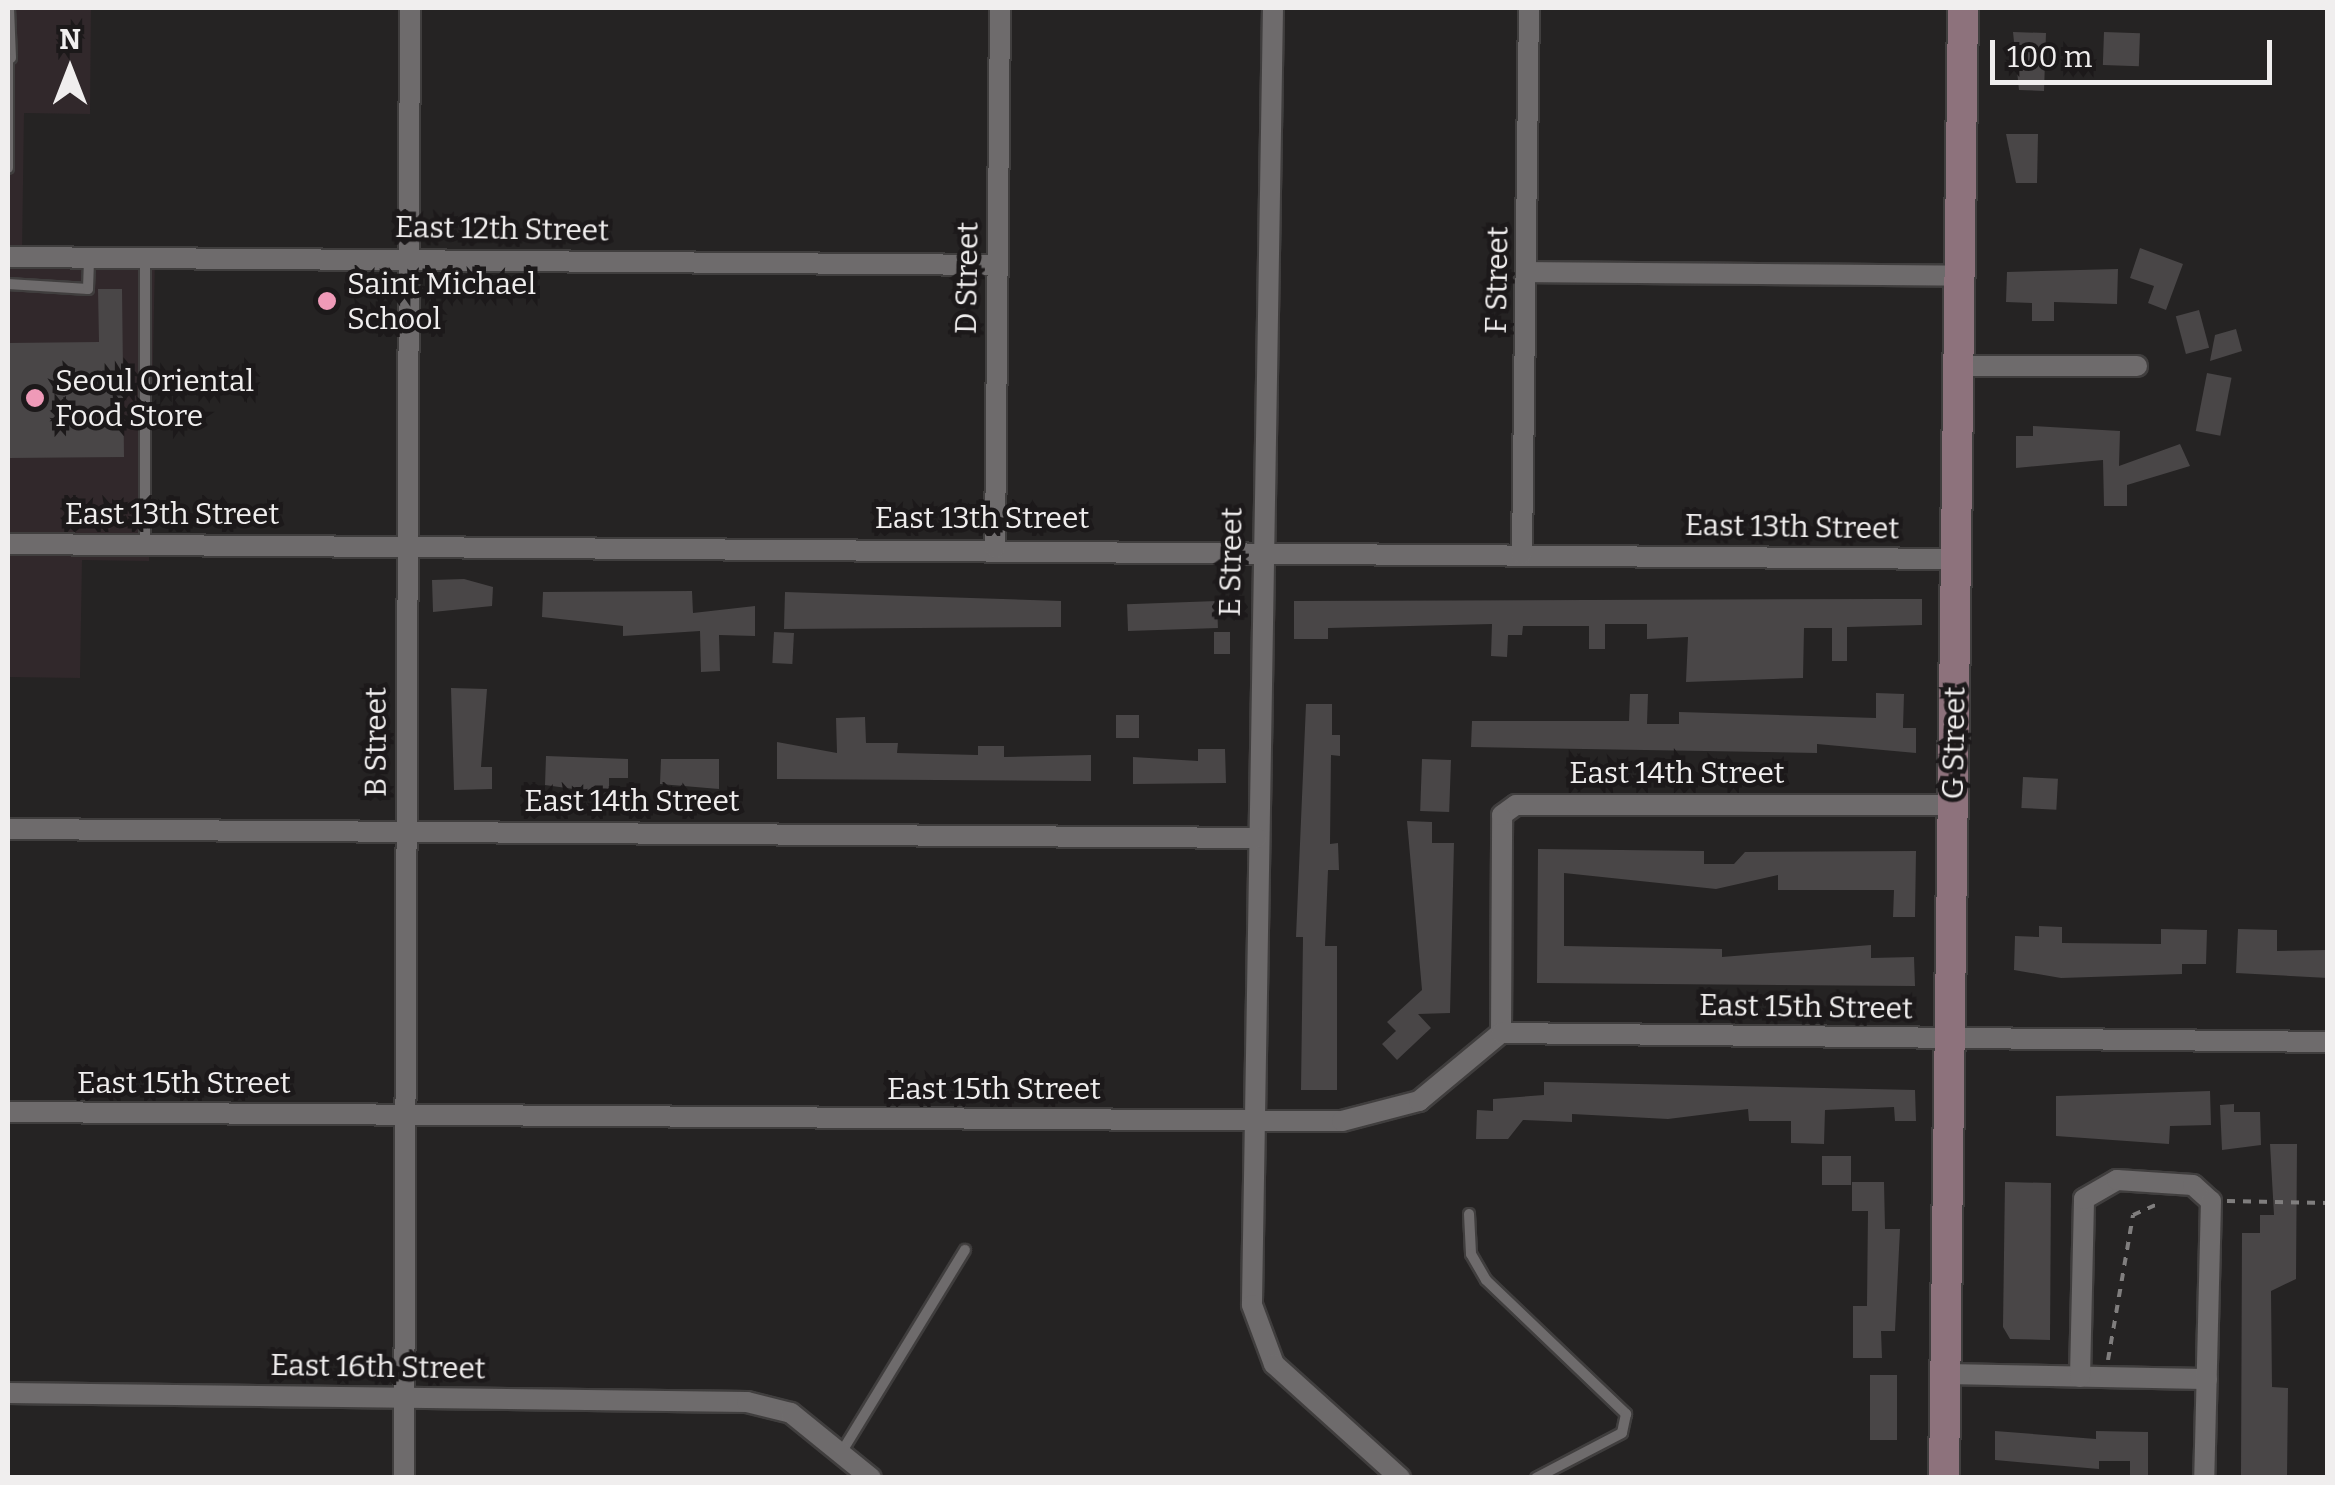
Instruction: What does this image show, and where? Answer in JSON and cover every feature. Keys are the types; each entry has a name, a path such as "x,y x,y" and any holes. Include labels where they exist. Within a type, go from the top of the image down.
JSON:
{"main road":[{"name":"G Street","path":"1944,1478 1963,8"}],"street":[{"name":"B Street","path":"404,1478 410,8"},
{"name":"D Street","path":"994,548 1000,8"},
{"name":"E Street","path":"1254,1118 1261,550 1274,8"},
{"name":"F Street","path":"1522,554 1530,8"},
{"name":"East 12th Street","path":"8,257 997,265"},
{"path":"1528,272 1961,276"},
{"path":"1959,366 2137,366"},
{"name":"East 13th Street","path":"8,544 1261,550 1956,559"},
{"name":"East 14th Street","path":"1502,1032 1502,814 1516,805 1952,804"},
{"name":"East 14th Street","path":"8,829 1257,838"},
{"name":"East 15th Street","path":"8,1112 1376,1119 1419,1101 1502,1032 2328,1042"},
{"path":"1254,1118 1259,1339 1274,1364 1400,1478"},
{"path":"2080,1377 2090,1189 2172,1181 2211,1201 2204,1478"},
{"path":"1944,1374 2207,1379"},
{"name":"East 16th Street","path":"8,1394 747,1402 791,1413 870,1478"}],"lane":[{"path":"8,168 9,8"},
{"path":"144,257 145,544"},
{"path":"8,284 88,288 89,258"},
{"path":"1468,1214 1471,1254 1486,1280 1626,1414 1622,1432 1536,1478"},
{"path":"841,1452 965,1250"}],"path":[{"path":"2211,1201 2328,1203"},
{"path":"2107,1377 2132,1216 2165,1204"}],"shaded area":[{"path":"8,8 91,8 90,114 24,113 22,254 155,257 149,561 82,560 80,678 8,677"}],"building":[{"path":"2013,32 2046,33 2044,91 2019,90"},
{"path":"2104,32 2140,33 2139,66 2103,65"},
{"path":"2006,134 2038,134 2037,183 2016,183"},
{"path":"2140,248 2183,264 2166,310 2148,303 2154,286 2130,278"},
{"path":"2118,269 2117,304 2054,302 2054,321 2032,321 2032,303 2006,302 2007,272"},
{"path":"98,289 122,289 124,457 8,458 8,343 99,342"},
{"path":"2199,310 2209,348 2186,354 2176,316"},
{"path":"2236,329 2242,351 2210,361 2215,335"},
{"path":"2207,373 2232,378 2220,436 2196,431"},
{"path":"2033,426 2120,431 2119,466 2180,444 2190,466 2127,485 2127,506 2104,506 2103,460 2016,468 2016,436 2033,436"},
{"path":"464,579 493,587 492,606 433,612 432,580"},
{"path":"692,591 693,613 755,606 755,636 719,635 720,671 701,672 700,631 623,636 623,626 542,617 543,592"},
{"path":"785,592 1061,601 1061,627 784,629"},
{"path":"1922,599 1922,625 1847,627 1847,661 1832,661 1832,628 1804,628 1803,678 1686,682 1688,637 1647,639 1647,624 1605,624 1605,649 1589,649 1589,626 1523,626 1522,635 1508,635 1507,657 1491,656 1492,624 1328,628 1328,639 1294,639 1294,601"},
{"path":"1217,601 1218,628 1128,631 1127,604"},
{"path":"774,632 794,633 792,664 772,663"},
{"path":"1214,632 1230,632 1230,654 1214,654"},
{"path":"451,688 487,689 481,767 492,767 492,789 454,790"},
{"path":"1876,693 1904,694 1903,728 1916,728 1916,753 1817,744 1817,753 1471,747 1472,721 1629,721 1630,694 1648,694 1647,724 1679,724 1679,712 1876,718"},
{"path":"1306,704 1332,704 1332,735 1340,735 1340,756 1331,755 1330,844 1338,843 1339,870 1328,870 1325,946 1337,946 1337,1090 1301,1090 1303,937 1296,937"},
{"path":"1116,715 1139,715 1139,738 1116,738"},
{"path":"865,717 866,743 898,743 897,753 978,755 978,746 1004,746 1004,757 1091,755 1091,781 777,779 777,742 837,753 836,718"},
{"path":"1198,749 1225,749 1226,783 1133,784 1133,757 1198,761"},
{"path":"546,756 628,759 628,778 609,778 609,794 545,785"},
{"path":"661,759 719,759 719,789 660,784"},
{"path":"1422,759 1451,760 1449,812 1420,811"},
{"path":"2023,777 2058,779 2056,810 2021,808"},
{"path":"1407,821 1432,822 1432,843 1454,843 1450,1013 1418,1014 1431,1028 1397,1060 1382,1044 1396,1031 1387,1022 1422,990"},
{"path":"1538,849 1704,851 1704,864 1734,864 1745,852 1916,851 1915,917 1893,917 1894,890 1778,890 1778,875 1716,889 1564,873 1564,946 1722,949 1722,957 1871,945 1871,958 1914,957 1915,986 1537,983"},
{"path":"2039,926 2062,927 2062,943 2161,944 2161,929 2207,930 2206,964 2182,964 2182,974 2061,978 2014,970 2015,936 2039,937"},
{"path":"2238,929 2277,930 2277,951 2328,950 2328,978 2236,973"},
{"path":"1544,1082 1915,1090 1916,1121 1895,1121 1894,1107 1825,1110 1824,1144 1791,1143 1791,1121 1749,1121 1748,1109 1668,1119 1572,1114 1572,1122 1523,1120 1508,1139 1476,1139 1477,1110 1493,1111 1493,1099 1544,1095"},
{"path":"2210,1091 2211,1125 2170,1126 2169,1144 2056,1136 2056,1096"},
{"path":"2234,1104 2234,1112 2260,1112 2261,1145 2222,1150 2220,1105"},
{"path":"2270,1144 2297,1144 2296,1279 2271,1291 2272,1387 2288,1388 2287,1478 2241,1478 2242,1233 2260,1233 2260,1215 2274,1215"},
{"path":"1822,1156 1851,1156 1851,1185 1822,1185"},
{"path":"1852,1182 1884,1182 1885,1229 1900,1229 1895,1331 1881,1331 1882,1358 1853,1358 1853,1306 1867,1306 1868,1211 1852,1211"},
{"path":"2005,1182 2051,1183 2050,1340 2010,1339 2003,1327"},
{"path":"1870,1375 1897,1375 1897,1440 1870,1440"},
{"path":"1995,1431 2096,1439 2096,1431 2148,1432 2148,1478 2130,1478 2130,1461 2099,1461 2099,1469 1995,1460"}],"place":[{"name":"Saint Michael School","path":"327,301"},
{"name":"Seoul Oriental Food Store","path":"35,398"}]}
